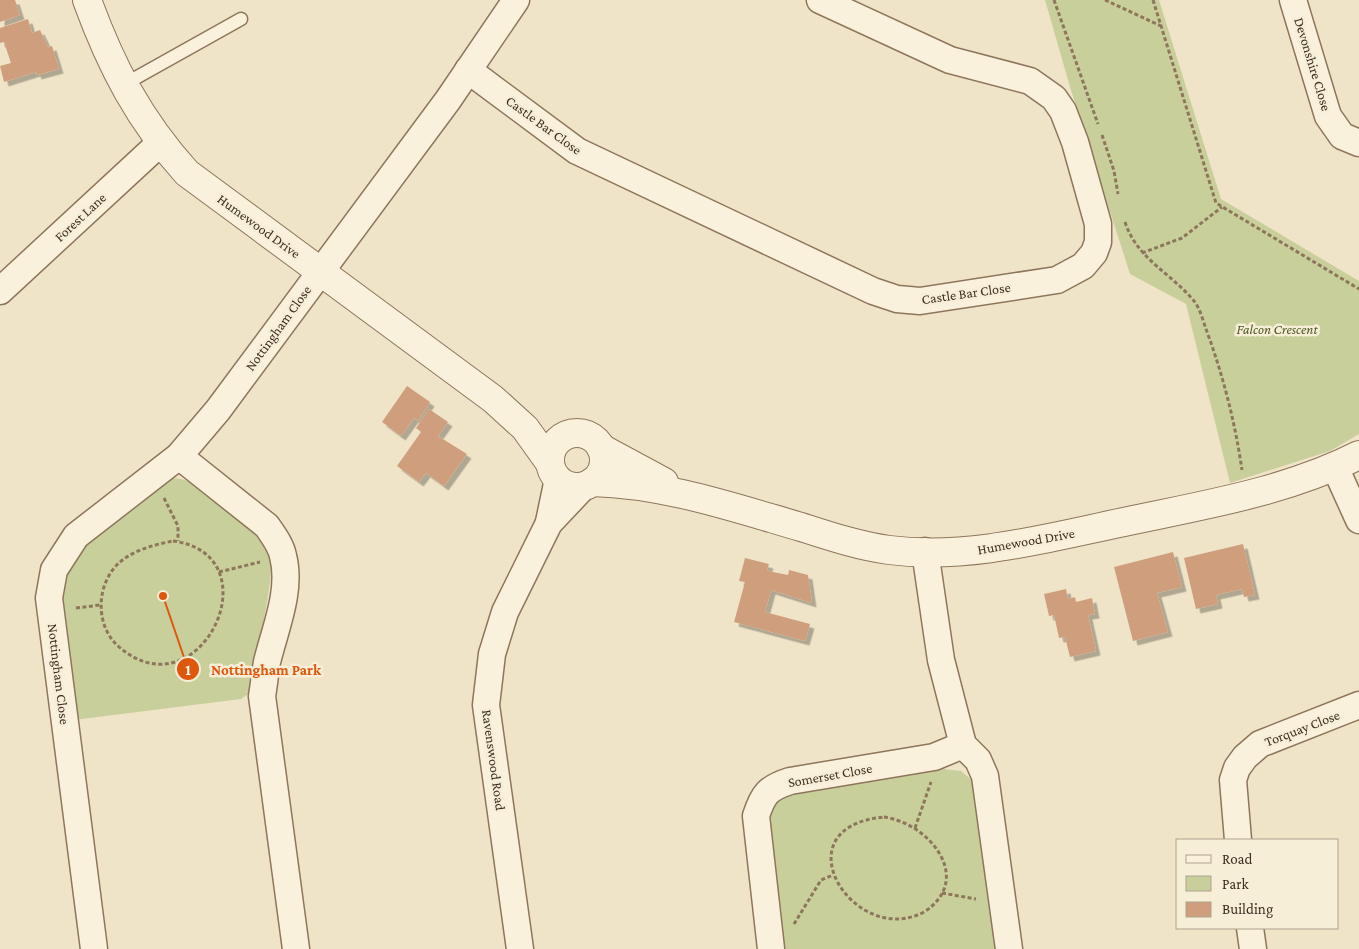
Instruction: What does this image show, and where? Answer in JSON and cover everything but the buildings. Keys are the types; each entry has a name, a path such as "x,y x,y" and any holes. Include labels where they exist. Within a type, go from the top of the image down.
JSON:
{"street":[{"name":"Humewood Drive","path":"87,0 123,85 160,143 187,173 492,399 525,428 554,471"},
{"path":"320,271 468,70 516,0"},
{"name":"Castle Bar Close","path":"468,70 577,150 873,291 897,299 920,301 1056,280 1083,266 1094,253 1098,242 1098,224 1075,142 1063,111 1054,98 1030,81 950,60 820,0"},
{"name":"Devonshire Close","path":"1293,0 1328,116 1342,136 1359,143"},
{"name":"Forest Lane","path":"0,291 160,143"},
{"name":"Nottingham Close","path":"94,949 49,598 54,570 76,536 179,456 218,410 320,271"},
{"name":"Humewood Drive","path":"492,399 570,434"},
{"path":"570,434 588,435 601,448 603,467 588,484 566,485 554,471 555,445 570,434"},
{"name":"Humewood Drive","path":"601,448 639,470 691,494"},
{"path":"179,456 267,526 277,540 284,556 286,576 262,696 296,949"},
{"name":"Humewood Drive","path":"588,484 634,485 691,494 852,542 889,550 978,550 1005,547 1245,496 1308,478 1347,461"},
{"path":"1347,461 1359,520"},
{"name":"Ravenswood Road","path":"549,523 554,471"},
{"name":"Ravenswood Road","path":"520,949 486,705 492,654 505,612 549,523 588,484"},
{"path":"925,551 941,660 963,745 978,760 985,776 1009,949"},
{"name":"Torquay Close","path":"1238,839 1234,780 1237,768 1245,758 1260,744 1359,705"},
{"name":"Somerset Close","path":"770,944 756,816 761,802 772,786 790,781 934,756 963,745"},
{"path":"1250,929 1253,949"}],"lane":[{"path":"123,85 241,19"}],"path":[{"path":"1054,0 1114,171 1118,198"},
{"path":"1105,0 1161,26"},
{"path":"1153,0 1216,203 1359,289"},
{"path":"1142,253 1182,238 1222,207"},
{"path":"1123,215 1128,232 1142,253 1195,302 1201,314 1217,358 1229,404 1245,496"},
{"path":"147,479 165,498 173,512 178,526 178,541"},
{"path":"178,541 201,551 211,560 219,572 222,598 221,612 217,624 205,644 188,656 170,662 150,663 121,648 112,640 101,612 102,594 116,566 136,552 163,543 178,541"},
{"path":"219,572 284,556"},
{"path":"915,828 932,776 934,756"},
{"path":"884,817 906,822 937,847 944,858 946,873 942,893 936,904 924,913 905,920 888,922 852,908 839,892 833,875 832,854 837,839 844,830 855,823 870,818 884,817"},
{"path":"770,944 786,932 798,918 821,880 833,875"},
{"path":"942,893 976,899 1002,900"}],"green space":[{"name":"Falcon Crescent","path":"1045,0 1159,0 1221,199 1359,281 1359,434 1330,451 1230,483 1186,304 1130,274 1070,87"},
{"path":"167,478 191,482 204,490 250,525 261,537 269,551 271,562 268,599 248,694 241,699 74,720 58,591 67,560"},
{"path":"944,769 961,771 974,782 1001,949 780,949 763,832 770,806 791,790"}],"place":[{"name":"Nottingham Park","path":"163,596"}]}
